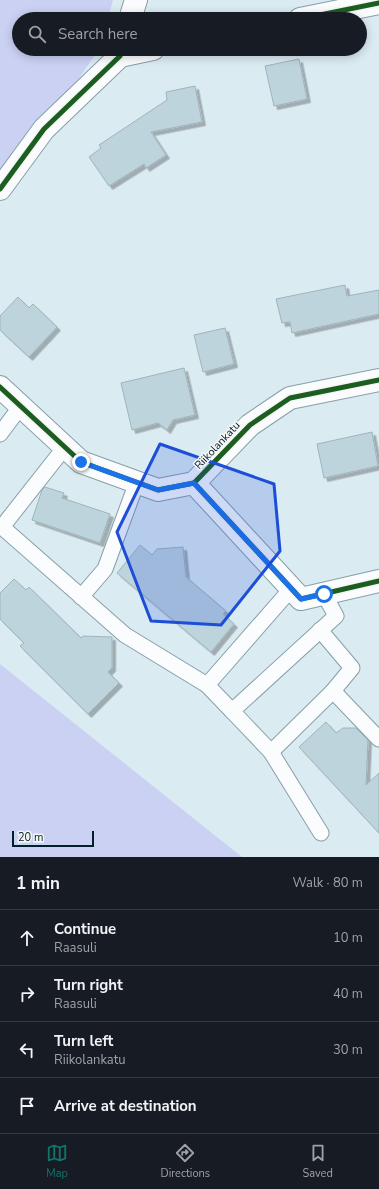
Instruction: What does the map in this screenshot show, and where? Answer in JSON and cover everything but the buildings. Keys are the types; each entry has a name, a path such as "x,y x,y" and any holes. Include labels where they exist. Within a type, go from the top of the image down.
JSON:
{"street":[{"path":"132,12 136,0"},
{"path":"335,12 379,3"},
{"path":"0,189 44,129 117,56"},
{"name":"Riikolankatu","path":"0,387 81,462 158,490 194,483 250,424 290,398 379,380"},
{"path":"194,483 301,599 379,581"}],"lane":[{"path":"0,434 21,406"},
{"path":"65,447 1,526 125,635 207,685 271,752 321,833"},
{"path":"81,597 105,568 137,482"},
{"path":"207,685 291,588"},
{"path":"232,711 336,616 324,594"},
{"path":"271,752 333,691 352,668 320,630"},
{"path":"333,691 379,739"}],"highlighted area":[{"path":"160,444 274,484 280,551 221,625 151,621 117,532"}],"shaded area":[{"path":"0,0 113,0 110,12 12,12 12,56 94,56 44,129 0,189"},
{"path":"0,664 242,857 0,857"}],"cycle path":[{"path":"335,12 379,3"},
{"path":"0,189 44,129 120,56"},
{"path":"0,387 81,462 158,490 194,483 250,425 290,398 379,380"},
{"path":"194,483 301,599 379,581"}],"route":[{"path":"81,462 158,490 194,483 301,599 324,594"}]}
